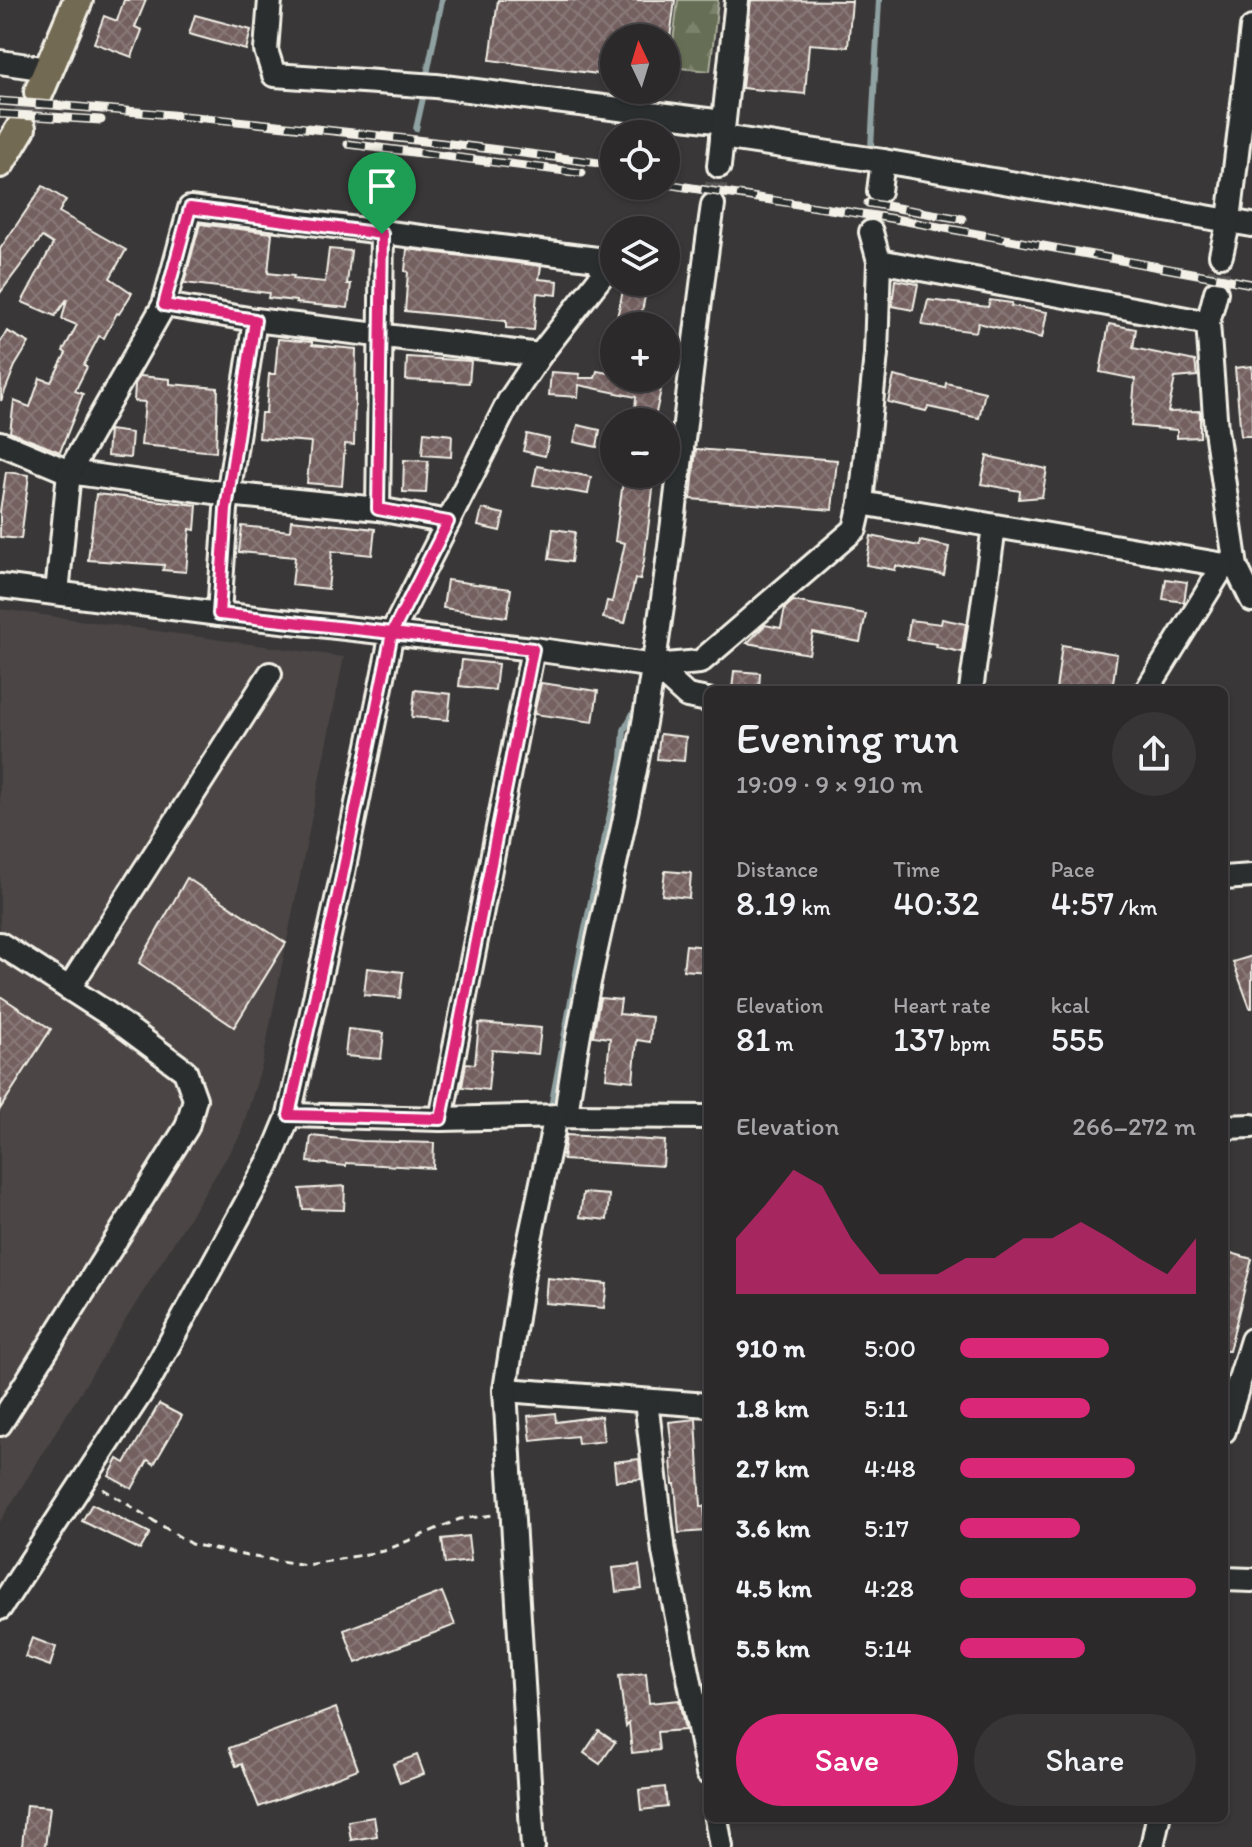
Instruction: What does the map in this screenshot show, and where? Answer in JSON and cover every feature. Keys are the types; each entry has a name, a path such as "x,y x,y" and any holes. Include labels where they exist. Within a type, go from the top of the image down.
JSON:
{"main road":[{"path":"43,80 78,0"},
{"path":"0,163 21,128"}],"street":[{"path":"270,0 266,50 274,75 436,86 723,130 1252,225"},
{"path":"719,166 737,0"},
{"path":"1221,255 1229,220 1252,28"},
{"path":"0,62 43,80"},
{"path":"879,191 883,161"},
{"path":"533,1847 505,1390 523,1272 561,1116 636,767 654,666 713,205"},
{"path":"0,1608 150,1379 252,1195 289,1115 392,633 509,401 540,355 604,273 597,259 190,208 164,305 69,472 57,593"},
{"path":"0,586 654,666 700,662 855,529 861,503 876,354 879,261 871,232"},
{"path":"378,509 382,234"},
{"path":"879,261 1208,323"},
{"path":"1216,292 1208,323 1216,430 1238,569 1252,600"},
{"path":"164,305 255,320 540,355"},
{"path":"219,614 228,494 255,320"},
{"path":"0,443 69,472 228,494 378,509 448,522"},
{"path":"861,503 1238,569"},
{"path":"972,686 994,527"},
{"path":"1150,686 1238,569"},
{"path":"441,1119 533,649"},
{"path":"654,666 687,696 704,699"},
{"path":"69,988 270,674"},
{"path":"1228,878 1252,876"},
{"path":"0,944 107,1013 185,1071 195,1099 187,1127 0,1424"},
{"path":"289,1115 441,1119 704,1117"},
{"path":"1228,1127 1252,1126"},
{"path":"1228,1418 1252,1340"},
{"path":"505,1390 704,1405"},
{"path":"646,1401 664,1552 704,1753"},
{"path":"1228,1579 1252,1580"},
{"path":"717,1822 721,1847"},
{"path":"1152,1847 1157,1822"}],"path":[{"path":"86,1478 191,1544 307,1565 384,1551 460,1519 513,1512"}],"shaded area":[{"path":"0,609 344,657 262,1065 240,1136 0,1522"}],"green space":[{"path":"678,0 718,0 710,71 680,68 680,24 675,24"}],"building":[{"path":"124,0 146,0 135,27 142,30 132,57 94,43 104,16 117,21"},
{"path":"498,0 675,0 672,24 600,24 600,74 490,60"},
{"path":"751,0 852,1 848,47 809,44 805,94 742,88"},
{"path":"195,15 251,30 246,50 189,34"},
{"path":"43,186 66,200 59,212 126,250 110,278 132,293 104,338 99,336 84,365 87,367 75,391 83,394 60,452 10,432 14,401 30,407 40,378 51,382 77,325 62,319 67,299 55,316 22,302 53,244 42,237 0,293 0,249"},
{"path":"200,224 272,233 268,273 294,276 293,279 325,282 329,249 351,251 348,308 268,298 269,293 184,283"},
{"path":"407,249 541,266 539,279 558,281 557,295 537,293 534,330 506,328 506,321 405,311"},
{"path":"895,280 918,284 913,310 892,306"},
{"path":"622,296 645,296 642,312 618,312"},
{"path":"928,300 988,307 990,300 1047,312 1042,338 978,323 976,332 922,325"},
{"path":"1109,324 1136,329 1133,348 1195,361 1197,376 1175,378 1168,412 1200,411 1200,437 1177,438 1177,430 1131,426 1135,379 1100,372"},
{"path":"7,331 29,343 15,366 1,401 0,343"},
{"path":"278,339 356,349 354,445 345,444 342,486 307,483 311,442 259,438 261,413 266,413 269,374 275,374"},
{"path":"407,357 471,361 469,383 406,380"},
{"path":"1252,366 1252,436 1241,436 1235,368"},
{"path":"597,371 600,372 600,389 579,385 578,397 549,395 551,372 595,378"},
{"path":"140,376 170,379 170,384 218,388 216,452 141,445 145,402 134,401 135,384"},
{"path":"894,376 945,388 946,383 985,392 979,418 888,402"},
{"path":"612,392 660,392 657,408 635,408 636,397"},
{"path":"578,425 600,430 597,447 574,442"},
{"path":"109,430 132,433 130,458 107,456"},
{"path":"424,432 452,435 451,457 422,455"},
{"path":"527,434 549,439 545,456 523,451"},
{"path":"696,449 837,460 832,510 691,499"},
{"path":"987,456 1047,469 1042,497 1019,499 1020,491 981,484"},
{"path":"404,460 428,461 426,493 403,492"},
{"path":"537,466 591,477 588,494 533,485"},
{"path":"6,472 29,475 21,539 0,537"},
{"path":"622,488 653,488 644,561 640,580 635,579 625,623 603,618 607,601 612,602 625,543 615,541"},
{"path":"96,494 197,505 195,530 190,529 186,572 163,570 164,565 88,560"},
{"path":"482,509 504,514 500,531 478,526"},
{"path":"291,520 375,529 372,555 332,551 328,589 292,585 295,557 239,552 242,526 290,531"},
{"path":"553,529 575,532 571,562 549,559"},
{"path":"871,536 919,546 920,541 949,547 944,575 896,566 895,570 866,565"},
{"path":"1166,579 1187,582 1184,602 1163,599"},
{"path":"447,580 511,589 507,617 443,608"},
{"path":"793,601 866,614 860,642 813,633 809,654 747,643 765,625 781,628 785,608"},
{"path":"942,619 966,624 962,652 936,647 937,644 907,640 910,620 941,624"},
{"path":"1062,645 1117,654 1113,686 1057,686"},
{"path":"462,660 498,664 495,690 459,686"},
{"path":"734,671 760,673 759,686 732,686"},
{"path":"541,683 598,691 593,722 534,714"},
{"path":"415,690 451,694 448,720 412,717"},
{"path":"660,734 686,737 684,761 657,759"},
{"path":"665,871 691,873 689,898 662,895"},
{"path":"187,878 286,943 234,1027 139,963"},
{"path":"686,945 704,947 704,972 683,970"},
{"path":"1252,956 1252,1008 1250,1008 1233,962"},
{"path":"367,968 403,972 400,998 364,995"},
{"path":"0,996 51,1029 0,1109"},
{"path":"600,998 621,1000 619,1014 652,1017 650,1042 637,1040 633,1081 606,1078 610,1038 593,1036"},
{"path":"479,1023 541,1028 538,1054 492,1050 488,1090 462,1087 466,1063 475,1064"},
{"path":"348,1029 384,1033 381,1059 345,1056"},
{"path":"566,1135 665,1141 663,1166 563,1160"},
{"path":"311,1136 434,1143 433,1168 308,1162"},
{"path":"345,1186 344,1210 303,1209 300,1189"},
{"path":"583,1193 609,1195 607,1220 580,1217"},
{"path":"1228,1252 1252,1259 1228,1351"},
{"path":"547,1278 607,1284 604,1308 545,1303"},
{"path":"159,1404 182,1416 154,1464 148,1460 132,1489 109,1476 118,1459 125,1463"},
{"path":"555,1413 556,1422 601,1416 604,1441 578,1444 577,1436 531,1441 528,1416"},
{"path":"696,1419 704,1531 679,1533 669,1422"},
{"path":"639,1459 641,1479 616,1481 614,1462"},
{"path":"92,1504 150,1533 140,1550 82,1521"},
{"path":"468,1536 471,1561 445,1564 442,1539"},
{"path":"639,1565 642,1589 616,1592 613,1568"},
{"path":"442,1592 455,1625 356,1663 344,1630"},
{"path":"32,1638 56,1647 50,1666 25,1657"},
{"path":"646,1673 649,1703 679,1700 685,1730 657,1732 659,1750 632,1753 619,1676"},
{"path":"336,1708 358,1769 259,1807 242,1764 236,1766 229,1748"},
{"path":"599,1731 615,1742 600,1764 584,1753"},
{"path":"417,1755 424,1774 400,1783 393,1764"},
{"path":"665,1787 667,1807 641,1810 639,1790"},
{"path":"26,1805 50,1807 45,1847 22,1847"},
{"path":"374,1817 377,1836 351,1840 348,1821"}],"waterway":[{"path":"427,74 442,0"},
{"path":"871,148 879,0"},
{"path":"416,129 423,98"},
{"path":"551,1107 581,947 622,759 624,730 637,706"}],"tunnel":[{"path":"21,128 39,92"},
{"path":"713,205 719,166"},
{"path":"871,232 879,191"},
{"path":"1216,292 1221,255"}],"railway":[{"path":"0,101 307,128 600,163"},
{"path":"0,114 101,120"},
{"path":"348,144 582,173"},
{"path":"680,186 895,219 1252,284"},
{"path":"868,203 962,219"}],"route":[{"path":"382,234 190,208 164,305 255,320 226,509 219,614 392,633 289,1115 441,1119 533,649 392,633 448,522 378,509 382,234"}]}
